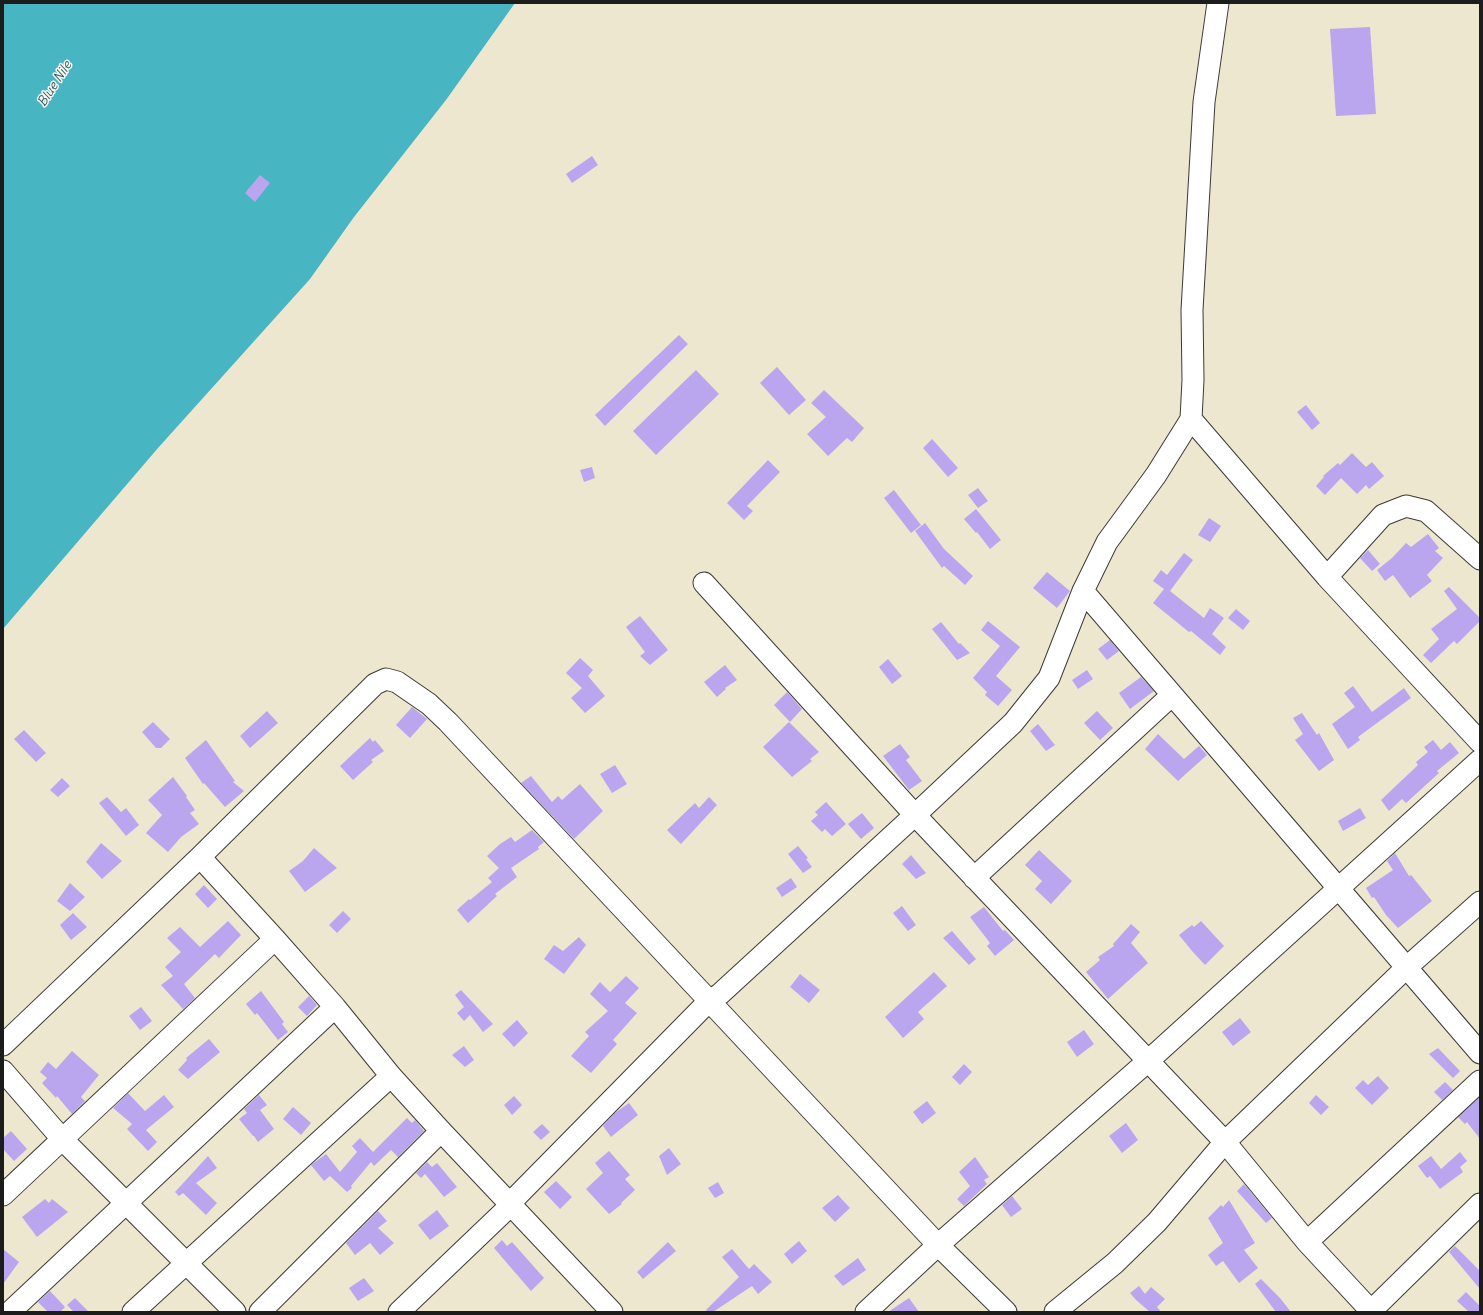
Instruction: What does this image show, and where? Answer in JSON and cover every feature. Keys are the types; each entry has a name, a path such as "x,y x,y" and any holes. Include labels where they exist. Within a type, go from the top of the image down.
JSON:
{"street":[{"path":"399,1312 510,1205 709,1001 720,994 1013,723 1049,678 1083,591 1107,542 1156,475 1191,419 1192,310 1204,102 1218,3"},
{"path":"1191,419 1327,576 1480,742"},
{"path":"1327,576 1383,515 1406,506 1426,511 1478,552"},
{"path":"704,583 915,815 1225,1142 1307,1242 1371,1312 1480,1204"},
{"path":"1083,591 1480,1053"},
{"path":"3,1045 200,857 375,684 386,680 397,682 429,704 448,722 938,1245 1006,1312"},
{"path":"974,878 1172,695"},
{"path":"866,1312 938,1245 1148,1061 1480,760"},
{"path":"200,857 335,1007 391,1076 510,1205 612,1312"},
{"path":"1055,1312 1115,1263 1157,1222 1225,1142 1406,968 1480,902"},
{"path":"3,1195 275,940"},
{"path":"10,1312 335,1007"},
{"path":"3,1071 63,1140 235,1312"},
{"path":"133,1312 391,1076"},
{"path":"1307,1242 1480,1081"},
{"path":"260,1312 441,1130"}],"water":[{"name":"Blue Nile","path":"3,3 515,3 446,100 354,217 310,279 158,448 3,629"}],"building":[{"path":"1370,27 1376,114 1336,116 1330,29"},
{"path":"592,156 598,165 572,183 566,174"},
{"path":"260,175 270,183 255,202 245,193"},
{"path":"679,335 688,344 605,426 595,415"},
{"path":"777,367 806,400 789,415 760,383"},
{"path":"696,370 719,394 656,455 633,431"},
{"path":"824,390 864,428 852,442 847,438 828,456 807,434 826,417 811,403"},
{"path":"1306,405 1320,423 1312,430 1297,412"},
{"path":"932,439 958,468 948,477 923,448"},
{"path":"1352,453 1366,467 1372,462 1384,476 1369,489 1366,485 1357,494 1341,478 1325,495 1316,486 1324,477 1323,476 1338,463 1340,465"},
{"path":"768,460 780,472 747,506 753,511 744,520 727,503"},
{"path":"592,467 595,478 584,482 580,470"},
{"path":"978,488 988,501 978,508 968,495"},
{"path":"894,490 921,525 911,533 884,498"},
{"path":"976,509 1001,540 990,549 977,532 976,533 964,519"},
{"path":"1209,518 1221,526 1210,542 1198,535"},
{"path":"925,523 944,549 973,576 965,585 944,566 942,568 915,531"},
{"path":"1428,534 1439,548 1435,551 1443,558 1427,575 1432,581 1410,598 1393,575 1385,581 1377,570 1392,558 1406,543 1411,547"},
{"path":"1368,550 1380,564 1372,571 1360,558"},
{"path":"1184,553 1193,560 1170,591 1204,618 1210,608 1224,618 1212,634 1226,647 1220,655 1153,603 1164,589 1153,581 1161,570 1167,575"},
{"path":"1047,572 1070,591 1057,608 1033,588"},
{"path":"1449,587 1480,618 1480,621 1457,644 1454,641 1431,663 1423,655 1439,639 1431,629 1457,609 1444,591"},
{"path":"1236,609 1250,621 1243,630 1228,618"},
{"path":"640,616 668,650 650,665 640,656 645,652 626,627"},
{"path":"988,621 1020,647 996,676 1012,690 998,706 985,695 987,692 973,678 1000,646 981,630"},
{"path":"941,622 959,644 960,643 970,653 957,660 932,629"},
{"path":"1110,640 1119,651 1107,660 1098,649"},
{"path":"580,658 593,670 588,676 605,696 585,713 571,698 582,688 566,673"},
{"path":"888,659 902,676 892,684 879,667"},
{"path":"725,665 737,680 725,688 726,689 717,697 704,682"},
{"path":"1087,670 1093,679 1078,689 1072,680"},
{"path":"1141,677 1154,691 1130,709 1119,693"},
{"path":"1353,686 1372,712 1404,688 1411,698 1358,737 1360,740 1348,749 1332,724 1355,707 1344,693"},
{"path":"787,692 802,709 790,722 774,705"},
{"path":"412,707 427,719 410,738 396,725"},
{"path":"267,711 278,723 250,748 240,736"},
{"path":"1097,711 1113,728 1100,740 1084,723"},
{"path":"1302,713 1317,735 1319,733 1334,760 1319,771 1295,740 1303,734 1293,718"},
{"path":"153,722 170,739 161,748 156,748 142,732"},
{"path":"789,722 819,752 810,759 812,761 792,777 763,747"},
{"path":"1038,724 1055,745 1046,751 1030,731"},
{"path":"24,730 46,753 36,762 14,739"},
{"path":"1158,734 1184,759 1199,746 1207,755 1178,781 1145,749"},
{"path":"370,738 373,742 375,740 384,751 371,760 373,762 353,780 340,766"},
{"path":"206,740 235,781 233,782 244,791 225,807 204,783 203,784 185,758"},
{"path":"1433,740 1441,750 1450,742 1459,753 1437,771 1439,773 1406,803 1402,799 1389,811 1381,800 1418,765 1416,762 1428,752 1424,747"},
{"path":"900,744 910,757 906,760 922,781 909,790 883,756"},
{"path":"615,765 627,784 612,793 600,774"},
{"path":"531,776 552,802 558,796 562,800 580,784 603,811 574,839 521,783"},
{"path":"173,777 195,810 190,813 199,824 181,837 168,852 146,833 162,815 148,800"},
{"path":"62,778 70,786 58,797 50,790"},
{"path":"107,797 121,812 126,808 139,825 126,836 99,803"},
{"path":"709,797 717,805 681,844 667,830 695,803 699,808"},
{"path":"826,802 846,824 832,836 825,829 822,832 811,821 818,815 815,812"},
{"path":"1360,808 1366,818 1343,831 1338,821"},
{"path":"862,813 874,828 861,839 848,824"},
{"path":"532,830 544,842 538,847 539,849 511,868 517,877 495,894 497,896 468,923 457,910 492,882 488,878 499,868 487,856 500,844 511,837 515,842"},
{"path":"101,843 122,861 102,879 86,862"},
{"path":"798,846 808,858 806,859 812,867 803,873 788,854"},
{"path":"314,848 337,868 305,892 289,871 303,861"},
{"path":"1039,850 1072,881 1051,904 1035,889 1042,881 1025,865"},
{"path":"1395,853 1409,876 1411,875 1432,901 1398,928 1386,915 1374,897 1372,898 1366,888 1393,870 1387,861"},
{"path":"911,855 926,873 916,879 902,864"},
{"path":"791,878 797,887 782,897 776,888"},
{"path":"70,883 85,897 70,911 57,901"},
{"path":"204,885 217,899 208,908 195,894"},
{"path":"902,906 916,925 908,931 893,913"},
{"path":"984,907 1003,931 1005,930 1014,940 995,956 987,946 990,943 970,917"},
{"path":"343,911 351,919 337,933 329,925"},
{"path":"73,913 87,927 71,940 60,925"},
{"path":"228,921 241,935 219,958 215,954 184,984 195,998 183,1009 161,985 173,976 165,967 181,952 167,938 180,927 200,947"},
{"path":"1201,921 1224,946 1205,965 1179,935 1192,925 1194,927"},
{"path":"1131,924 1140,932 1131,943 1148,963 1108,999 1086,972 1100,960 1098,957 1114,946 1113,944"},
{"path":"952,931 976,959 969,965 943,938"},
{"path":"579,937 586,945 564,974 544,959 554,945 563,951"},
{"path":"934,972 947,986 918,1012 924,1019 903,1038 885,1017"},
{"path":"800,974 820,990 809,1003 790,987"},
{"path":"626,976 639,988 625,1003 637,1013 613,1040 617,1044 591,1073 571,1056 589,1036 585,1032 608,1011 590,994 600,982 610,992"},
{"path":"461,990 493,1024 483,1032 470,1015 464,1021 457,1013 464,1007 455,995"},
{"path":"261,991 284,1022 282,1024 288,1032 278,1040 257,1013 255,1015 246,1004"},
{"path":"309,996 317,1005 307,1016 298,1007"},
{"path":"141,1007 152,1021 140,1030 129,1016"},
{"path":"1240,1018 1251,1032 1233,1046 1222,1032"},
{"path":"517,1020 528,1033 514,1047 502,1034"},
{"path":"1084,1030 1094,1044 1077,1057 1067,1042"},
{"path":"209,1039 220,1052 188,1079 178,1070 187,1060 186,1058"},
{"path":"464,1046 474,1060 465,1067 452,1055"},
{"path":"1438,1048 1460,1071 1453,1078 1429,1054"},
{"path":"72,1051 99,1075 81,1097 85,1101 72,1114 57,1096 56,1098 42,1083 47,1078 40,1072 48,1062 56,1069"},
{"path":"964,1064 972,1072 960,1085 952,1077"},
{"path":"1378,1076 1389,1088 1372,1105 1355,1088 1363,1080 1368,1085"},
{"path":"1445,1082 1453,1090 1442,1100 1434,1092"},
{"path":"128,1093 145,1111 164,1095 174,1107 146,1130 157,1142 148,1151 127,1129 132,1124 113,1108"},
{"path":"259,1095 267,1105 260,1110 274,1129 258,1142 239,1119 247,1113 244,1109"},
{"path":"1316,1095 1329,1107 1321,1115 1309,1103"},
{"path":"514,1096 522,1105 512,1115 504,1105"},
{"path":"1480,1097 1480,1139 1467,1122 1465,1124 1458,1117"},
{"path":"927,1101 936,1113 922,1124 913,1112"},
{"path":"629,1103 638,1115 611,1137 603,1126 615,1113"},
{"path":"293,1107 311,1123 301,1135 283,1119"},
{"path":"407,1118 412,1123 415,1120 424,1131 398,1157 391,1150 374,1166 371,1162 351,1186 352,1188 347,1192 330,1176 324,1181 311,1165 326,1154 340,1172 357,1152 352,1146 360,1138 373,1152"},
{"path":"1126,1123 1138,1140 1122,1153 1109,1136"},
{"path":"542,1124 550,1132 541,1140 533,1132"},
{"path":"11,1131 27,1149 14,1161 3,1149 3,1138"},
{"path":"669,1148 681,1164 667,1175 659,1156"},
{"path":"609,1151 630,1175 625,1179 635,1190 621,1203 622,1204 609,1214 586,1189 603,1173 595,1163"},
{"path":"1460,1152 1467,1161 1460,1167 1463,1172 1440,1189 1430,1176 1427,1178 1418,1166 1431,1156 1441,1169"},
{"path":"208,1156 217,1168 196,1183 217,1203 206,1215 183,1193 179,1196 175,1192"},
{"path":"975,1157 989,1177 984,1180 987,1184 964,1206 957,1199 970,1186 959,1172"},
{"path":"427,1162 432,1167 437,1163 457,1187 444,1197 425,1174 421,1178 416,1173"},
{"path":"556,1181 572,1197 560,1209 544,1192"},
{"path":"718,1182 724,1193 715,1198 708,1188"},
{"path":"1244,1184 1272,1218 1266,1223 1237,1191"},
{"path":"838,1195 850,1208 835,1222 822,1208"},
{"path":"1012,1196 1022,1209 1011,1217 1002,1205"},
{"path":"45,1199 49,1203 52,1199 68,1212 37,1237 22,1217"},
{"path":"1229,1200 1255,1243 1244,1250 1258,1268 1239,1283 1223,1261 1216,1266 1208,1255 1223,1243 1208,1218 1221,1205 1223,1207"},
{"path":"437,1210 449,1226 430,1240 418,1225"},
{"path":"378,1211 387,1221 378,1228 394,1243 380,1255 370,1243 355,1255 346,1243"},
{"path":"502,1240 507,1246 512,1242 544,1278 531,1291 494,1248"},
{"path":"799,1241 807,1251 792,1264 784,1254"},
{"path":"668,1242 676,1251 643,1279 637,1272"},
{"path":"1455,1246 1480,1271 1480,1289 1449,1252"},
{"path":"3,1249 19,1262 3,1284"},
{"path":"732,1249 749,1269 754,1264 772,1282 758,1294 752,1286 713,1312 708,1312 706,1310 739,1277 722,1257"},
{"path":"858,1258 866,1270 843,1286 834,1276"},
{"path":"364,1278 374,1291 358,1301 349,1288"},
{"path":"1261,1279 1280,1298 1291,1312 1276,1312 1255,1284"},
{"path":"1139,1286 1145,1294 1151,1287 1165,1299 1157,1307 1161,1312 1150,1312 1130,1293"},
{"path":"50,1291 65,1307 60,1312 48,1312 38,1302"},
{"path":"1466,1292 1480,1306 1480,1312 1469,1312 1457,1301"},
{"path":"75,1298 89,1312 74,1312 67,1305"},
{"path":"909,1298 919,1312 888,1312"}]}
